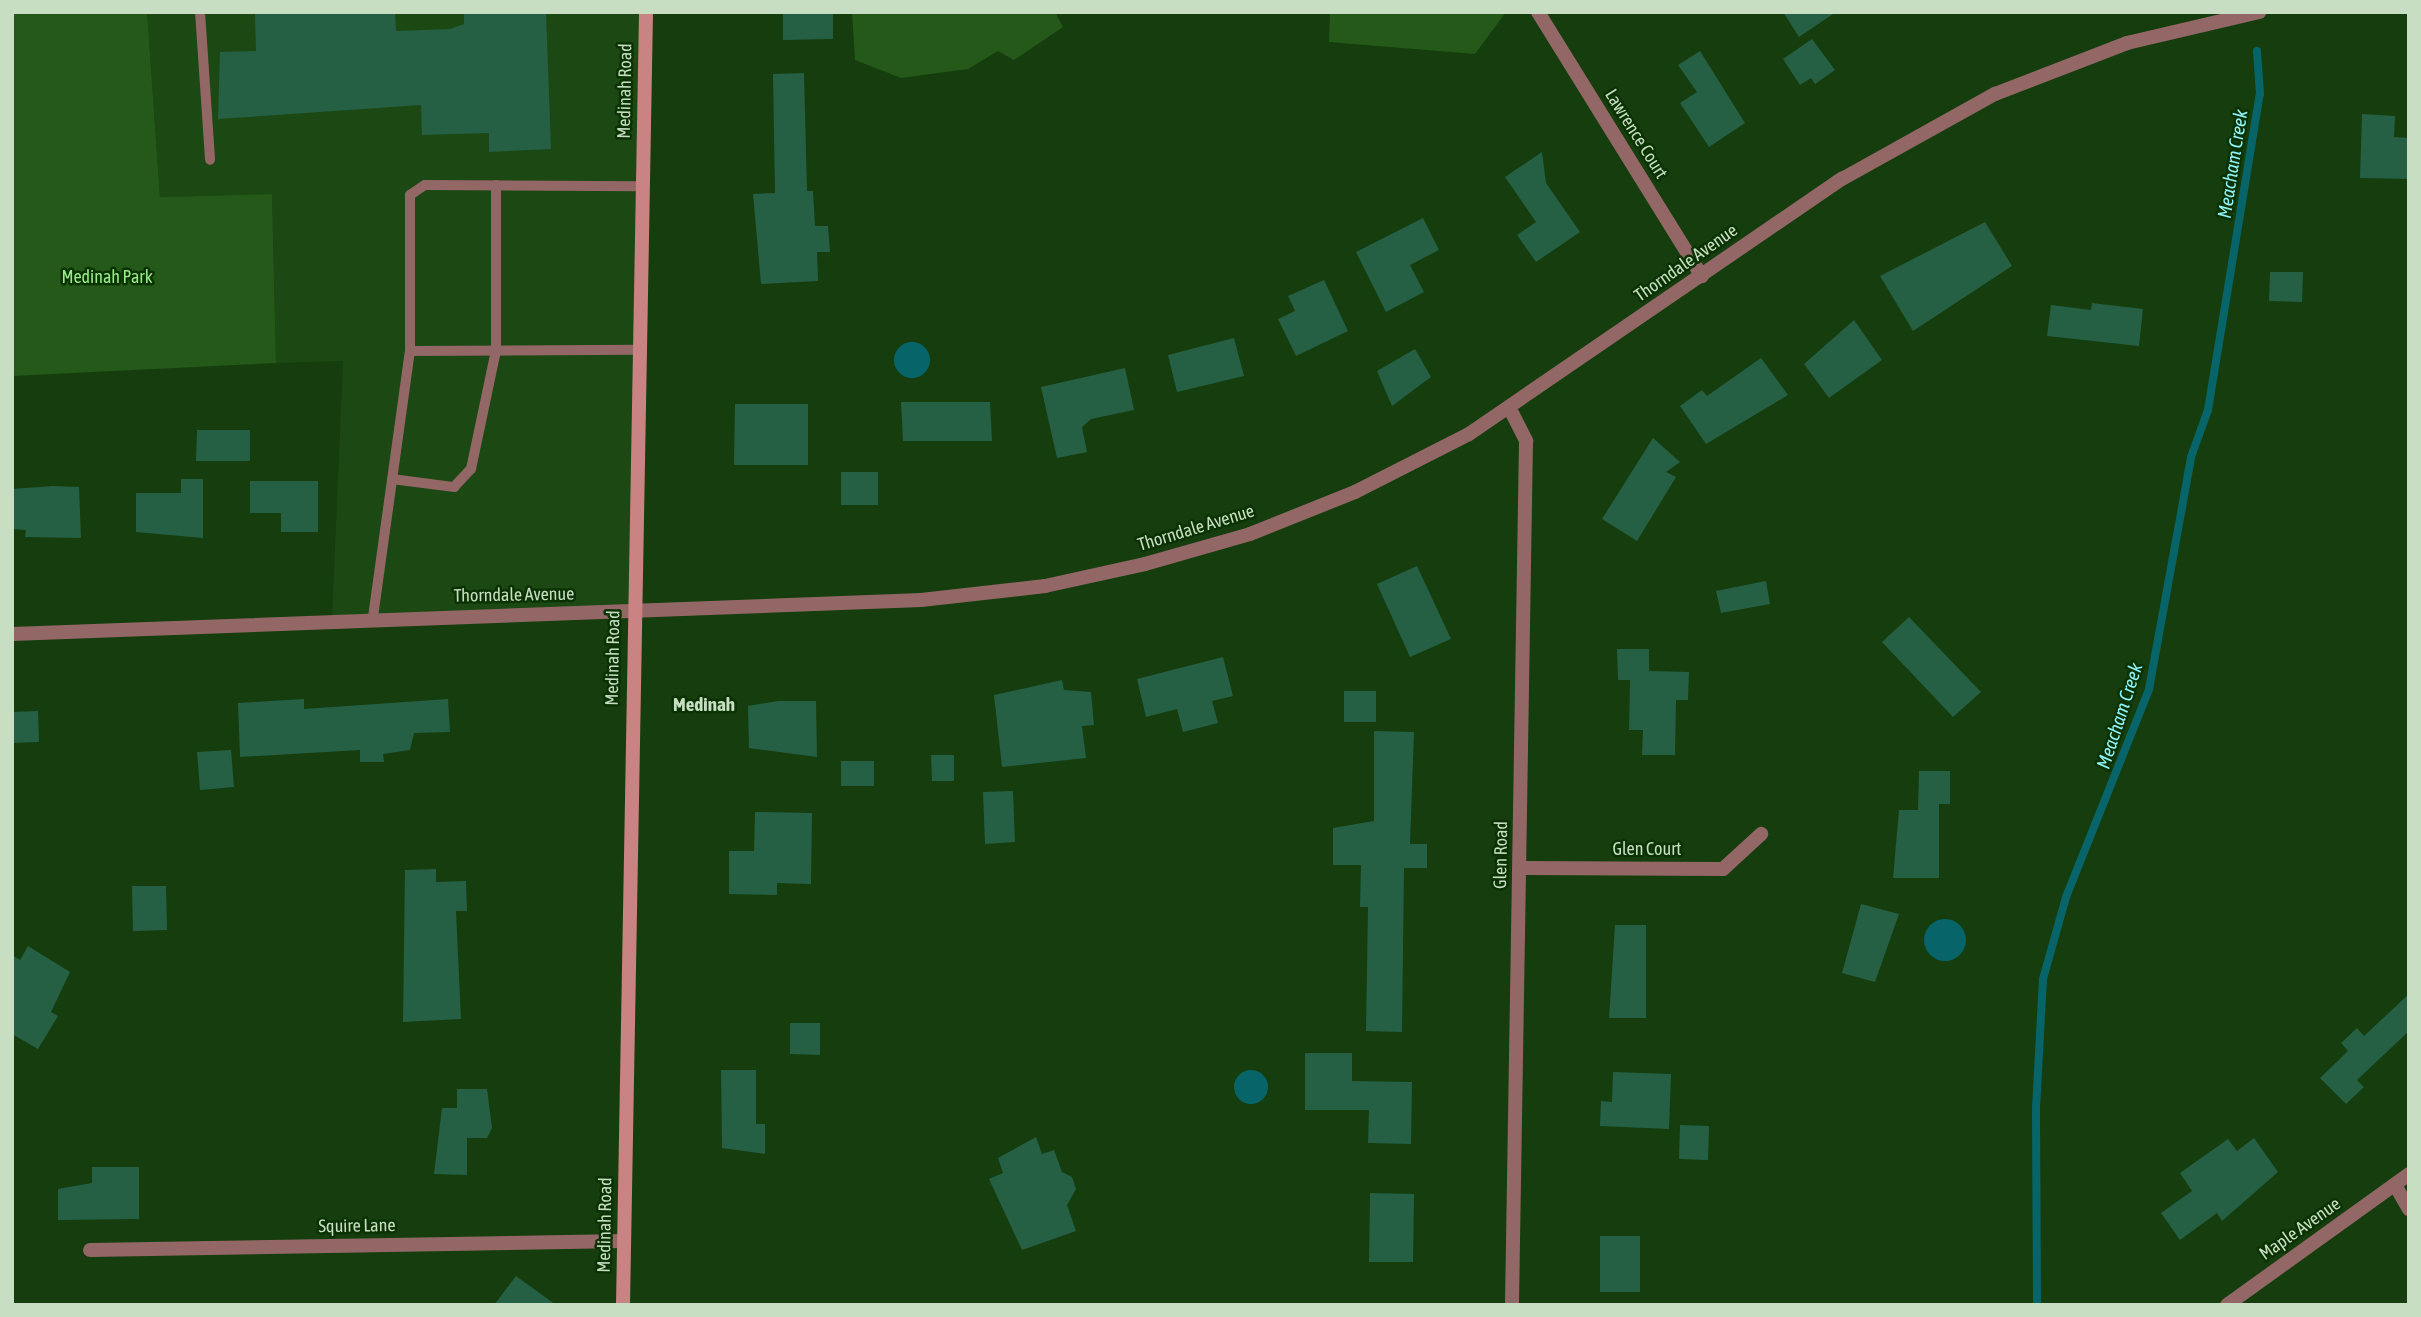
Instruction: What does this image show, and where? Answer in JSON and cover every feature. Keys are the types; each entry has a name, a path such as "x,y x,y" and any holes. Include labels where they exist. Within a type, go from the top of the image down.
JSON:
{"main road":[{"name":"Medinah Road","path":"623,1305 632,611 646,12"}],"street":[{"name":"Lawrence Court","path":"1538,12 1702,276"},
{"name":"Thorndale Avenue","path":"12,634 373,617 922,600 1045,586 1145,565 1250,534 1355,492 1510,409 1901,143 1995,94 2127,43 2259,12"},
{"name":"Glen Road","path":"1510,409 1526,441 1512,1305"},
{"name":"Glen Court","path":"1520,868 1723,869 1761,834"},
{"name":"Maple Avenue","path":"2227,1305 2409,1174"},
{"path":"2395,1185 2409,1209"},
{"name":"Squire Lane","path":"90,1250 624,1241"}],"lane":[{"path":"200,12 210,160"},
{"path":"373,617 410,351 410,195 425,185 642,186"},
{"path":"392,479 454,487 471,469 496,350 496,186"},
{"path":"410,351 638,350"}],"shaded area":[{"path":"147,12 642,12 632,612 332,619 343,361 276,363 272,194 160,197"}],"green space":[{"name":"Medinah Park","path":"12,12 147,12 160,197 272,194 276,363 12,376"},
{"path":"852,12 1055,12 1063,27 1014,60 998,51 968,69 901,78 855,60"},
{"path":"1330,12 1506,12 1475,54 1329,42"}],"water":[{"path":"912,342 924,348 930,360 924,372 912,378 900,372 894,360 900,348"},
{"path":"1945,919 1960,925 1966,940 1960,955 1945,961 1930,955 1924,940 1930,925"},
{"path":"1251,1070 1263,1075 1268,1087 1263,1099 1251,1104 1239,1099 1234,1087 1239,1075"}],"building":[{"path":"395,12 396,31 450,29 464,24 464,12 546,12 551,149 489,152 489,133 422,135 421,105 218,119 220,52 256,51 255,14"},
{"path":"783,12 833,12 833,39 783,40"},
{"path":"1783,12 1836,12 1799,37"},
{"path":"1812,39 1835,70 1815,84 1811,78 1800,85 1783,59"},
{"path":"1700,51 1745,123 1709,147 1680,103 1697,92 1678,65"},
{"path":"804,73 807,191 813,191 815,226 828,226 830,252 817,252 818,281 761,284 753,194 775,193 773,74"},
{"path":"2362,114 2395,116 2394,137 2409,138 2409,179 2360,178"},
{"path":"1542,152 1546,183 1580,232 1536,262 1517,235 1536,222 1505,177"},
{"path":"1423,218 1439,250 1410,265 1424,292 1386,312 1356,252"},
{"path":"1985,222 2012,266 1913,331 1880,276"},
{"path":"2270,272 2303,272 2302,302 2269,301"},
{"path":"1324,280 1348,331 1296,356 1278,319 1295,311 1288,296"},
{"path":"2092,303 2143,309 2139,346 2047,336 2051,305 2091,310"},
{"path":"1854,320 1882,360 1829,398 1804,364"},
{"path":"1234,338 1244,376 1177,392 1168,355"},
{"path":"1415,349 1431,377 1392,406 1377,371"},
{"path":"1761,358 1788,395 1706,444 1680,406 1702,390 1707,396"},
{"path":"1125,368 1134,410 1091,419 1082,427 1087,452 1057,458 1041,387"},
{"path":"901,402 990,402 992,441 903,441"},
{"path":"735,404 808,404 808,465 734,465"},
{"path":"197,430 250,430 250,461 196,461"},
{"path":"1653,438 1680,462 1666,472 1676,477 1637,541 1602,519"},
{"path":"841,472 878,472 878,505 841,505"},
{"path":"181,479 203,479 203,538 136,532 136,493 181,493"},
{"path":"250,481 318,481 318,532 281,532 281,513 250,513"},
{"path":"79,487 81,538 25,537 26,530 12,529 12,489"},
{"path":"1417,566 1451,639 1410,657 1377,584"},
{"path":"1766,581 1770,604 1721,613 1716,591"},
{"path":"1909,617 1981,692 1953,717 1882,642"},
{"path":"1617,649 1649,649 1649,671 1689,672 1688,700 1676,700 1675,755 1642,755 1643,730 1629,730 1630,680 1618,680"},
{"path":"1223,657 1233,696 1212,701 1218,723 1183,732 1177,709 1146,717 1137,679"},
{"path":"1062,680 1064,690 1091,692 1094,725 1082,726 1086,758 1002,767 994,695"},
{"path":"1344,691 1376,691 1376,722 1344,722"},
{"path":"304,699 304,709 448,699 450,732 414,733 410,750 383,754 384,762 360,762 360,750 240,757 238,703"},
{"path":"778,701 816,701 817,757 749,748 748,706"},
{"path":"38,711 39,742 12,743 12,712"},
{"path":"1374,731 1414,732 1410,844 1427,844 1427,868 1404,868 1402,1032 1366,1031 1368,907 1360,907 1361,865 1333,865 1333,828 1374,821"},
{"path":"231,750 234,787 200,790 197,752"},
{"path":"931,755 954,755 954,781 932,781"},
{"path":"841,761 874,761 874,786 841,786"},
{"path":"1919,771 1950,771 1950,804 1939,804 1939,878 1893,878 1899,810 1918,810"},
{"path":"1013,791 1015,842 985,844 983,792"},
{"path":"755,812 812,813 811,884 777,883 777,895 729,894 729,851 754,851"},
{"path":"436,869 436,882 466,881 467,911 456,911 461,1019 403,1022 405,870"},
{"path":"132,886 166,886 167,930 133,931"},
{"path":"1861,904 1899,914 1875,982 1842,973"},
{"path":"1615,925 1646,925 1646,1018 1609,1018"},
{"path":"28,946 70,972 51,1012 58,1016 38,1049 12,1034 12,955 20,960"},
{"path":"2409,994 2409,1031 2357,1080 2364,1087 2346,1104 2320,1078 2348,1051 2341,1043 2357,1028 2364,1036"},
{"path":"790,1023 820,1023 820,1055 790,1054"},
{"path":"1305,1053 1352,1053 1352,1081 1412,1082 1411,1144 1368,1143 1369,1110 1305,1110"},
{"path":"721,1070 756,1070 756,1124 765,1124 765,1154 722,1148"},
{"path":"1613,1072 1671,1074 1669,1129 1600,1126 1601,1101 1612,1102"},
{"path":"457,1089 487,1089 492,1128 487,1138 467,1138 467,1175 434,1174 442,1108 457,1108"},
{"path":"1680,1125 1709,1126 1708,1160 1679,1159"},
{"path":"1036,1137 1042,1154 1054,1150 1062,1172 1072,1177 1076,1189 1067,1205 1076,1231 1022,1250 989,1179 1003,1173 998,1158"},
{"path":"2254,1138 2278,1172 2222,1221 2217,1213 2180,1240 2161,1213 2192,1191 2180,1173 2228,1139 2237,1151"},
{"path":"92,1167 139,1167 139,1219 58,1220 58,1189 92,1183"},
{"path":"1370,1193 1414,1194 1413,1262 1369,1262"},
{"path":"1600,1236 1640,1236 1640,1292 1600,1292"},
{"path":"516,1276 556,1305 494,1305"}],"waterway":[{"name":"Meacham Creek","path":"2037,1305 2036,1108 2043,979 2066,897 2149,689 2191,457 2208,410 2260,94 2257,51"}],"district":[{"name":"Medinah","path":"704,705"}]}
